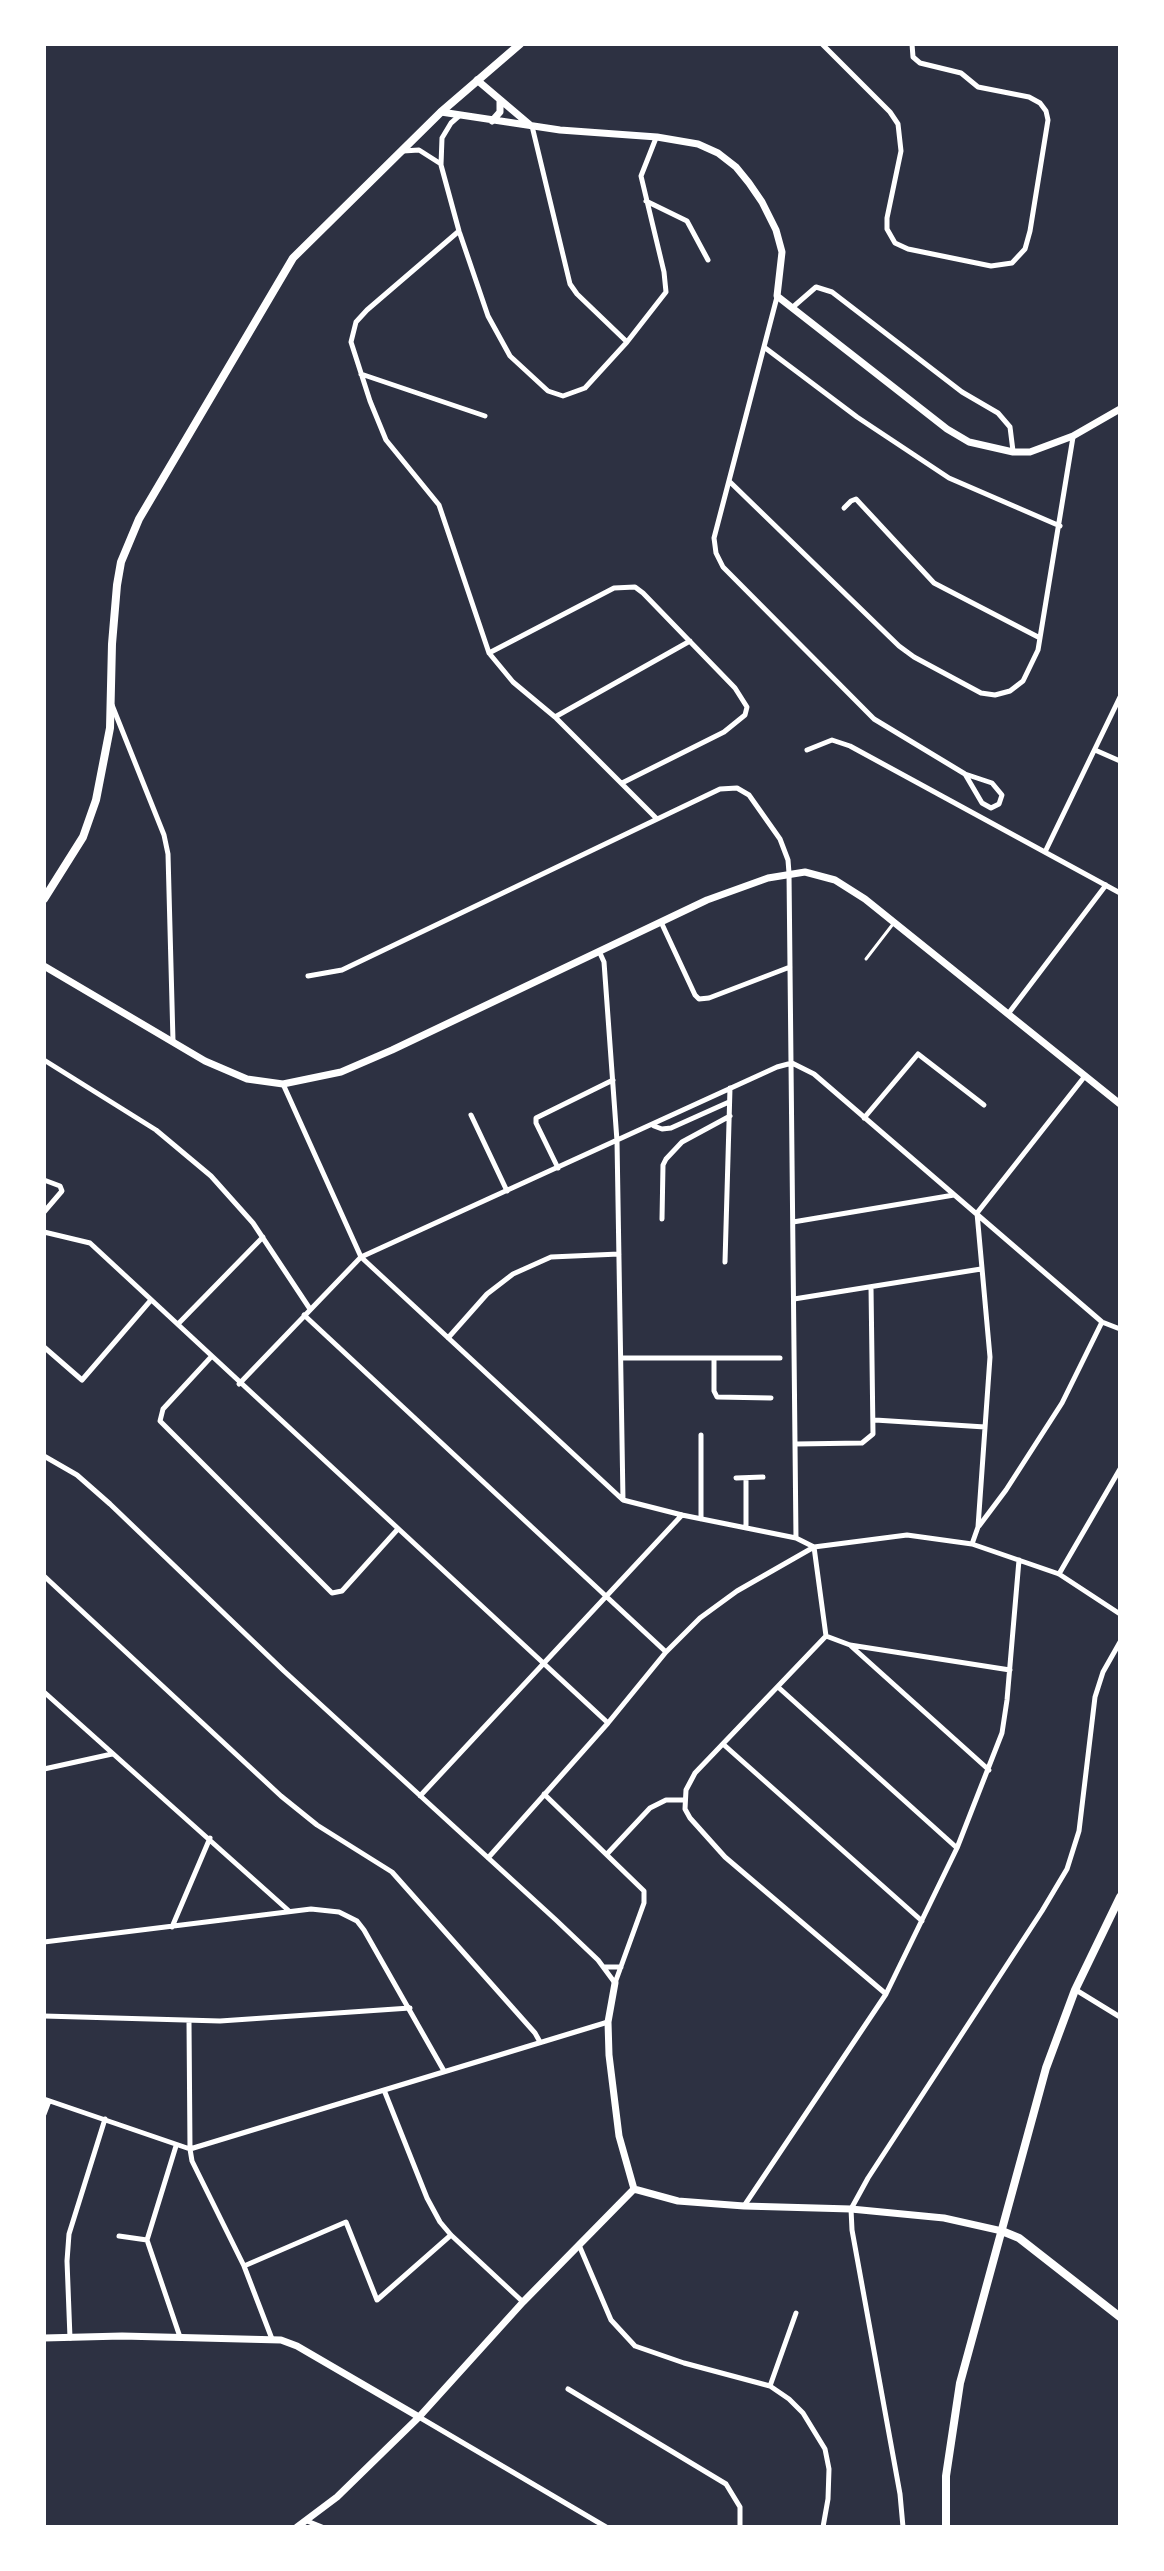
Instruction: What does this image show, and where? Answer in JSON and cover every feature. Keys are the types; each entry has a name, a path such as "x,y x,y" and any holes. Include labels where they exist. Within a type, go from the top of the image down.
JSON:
{"main road":[{"path":"44,899 68,863 89,822 106,753 117,585 121,562 139,519 283,271 315,233 441,112 520,44"},
{"path":"946,2527 946,2476 960,2383 1046,2068 1075,1990 1120,1897"},
{"path":"1002,2231 1019,2238 1120,2317"}],"street":[{"path":"822,44 890,112 898,124 901,151 887,218 887,229 895,243 908,249 981,265 1012,263 1025,249 1030,231 1048,120 1046,111 1029,97 978,87 966,75 920,63 913,57 912,44"},
{"path":"477,80 532,126 573,290 627,342"},
{"path":"492,121 500,112 500,100"},
{"path":"441,112 532,126 657,137 698,144 718,153 736,167 749,183 762,202 782,252 777,296 714,538 716,553 723,567 874,719 965,774 992,783 1002,795 999,804 991,808 982,803 965,774"},
{"path":"459,116 442,138 441,165 459,231 498,337 510,356 548,391 563,396 585,388 627,342 666,292 667,283 641,176 657,137"},
{"path":"400,152 419,150 441,165"},
{"path":"646,201 687,221 708,260"},
{"path":"459,231 356,322 351,342 361,374 386,440 439,505 489,653 513,682 555,717 657,819"},
{"path":"793,307 816,287 832,292 962,392 998,413 1010,427 1013,452"},
{"path":"777,296 947,429 969,442 1013,452 1030,452 1073,436 1120,409"},
{"path":"764,347 857,417 949,478 1060,526"},
{"path":"361,374 485,416"},
{"path":"729,481 885,634 914,657 981,693 995,695 1010,691 1023,681 1032,665 1040,638 1073,436"},
{"path":"844,508 856,499 934,583 1040,638"},
{"path":"489,653 614,588 635,587 643,593 691,641 747,707 745,715 724,732 622,783"},
{"path":"555,717 691,641"},
{"path":"1045,852 1120,697"},
{"path":"111,703 164,835 168,854 173,1041"},
{"path":"807,750 824,742 841,742 1120,893"},
{"path":"1095,750 1120,761"},
{"path":"308,976 342,970 720,789 730,786 743,790 759,808 780,839 789,873 796,1538"},
{"path":"44,966 230,1073 262,1083 283,1084 313,1079 354,1066 731,890 789,873 805,872 835,880 895,922 1120,1104"},
{"path":"1008,1014 1106,885"},
{"path":"661,921 695,995 702,1000 790,967"},
{"path":"599,950 604,962 617,1141 623,1500"},
{"path":"864,1118 918,1054 984,1105"},
{"path":"44,1060 156,1130 211,1176 263,1237 310,1309"},
{"path":"239,1384 361,1257 730,1088 792,1063 814,1074 1102,1322 1120,1329"},
{"path":"972,1544 978,1527 990,1357 977,1213 1085,1076"},
{"path":"558,1168 536,1118 613,1080"},
{"path":"283,1084 361,1257 623,1500 796,1538 814,1547"},
{"path":"725,1262 730,1088"},
{"path":"653,1125 662,1129 671,1128 729,1102"},
{"path":"471,1115 507,1191"},
{"path":"662,1219 663,1165 666,1159 682,1142 730,1116"},
{"path":"44,1180 60,1186 62,1191 44,1212"},
{"path":"793,1222 954,1195"},
{"path":"44,1232 90,1243 608,1723"},
{"path":"178,1324 263,1237"},
{"path":"448,1338 487,1294 523,1269 551,1257 619,1254"},
{"path":"794,1299 981,1269"},
{"path":"796,1444 862,1443 873,1434 871,1287"},
{"path":"44,1347 79,1380 84,1379 151,1300"},
{"path":"304,1315 666,1652"},
{"path":"978,1527 1006,1490 1062,1403 1102,1322"},
{"path":"211,1357 163,1409 160,1421 332,1593 342,1591 397,1530"},
{"path":"621,1358 780,1358"},
{"path":"714,1358 714,1391 717,1397 771,1398"},
{"path":"875,1420 985,1427"},
{"path":"701,1435 701,1519"},
{"path":"44,1456 77,1475 110,1504 604,1967 615,1983"},
{"path":"1059,1574 1120,1469"},
{"path":"736,1478 763,1477"},
{"path":"746,1478 746,1528"},
{"path":"420,1796 682,1515"},
{"path":"488,1858 608,1723 666,1652 722,1601 814,1547 907,1535 972,1544 1059,1574 1120,1614"},
{"path":"814,1547 826,1636"},
{"path":"744,2206 886,1994 957,1848 1002,1733 1019,1560"},
{"path":"44,1576 281,1796 317,1825 392,1872 540,2042"},
{"path":"826,1636 850,1645 1010,1670"},
{"path":"826,1636 689,1781 684,1800 686,1814 725,1857 886,1994"},
{"path":"903,2527 900,2494 852,2230 851,2209 1067,1869 1079,1831 1095,1697 1103,1672 1120,1642"},
{"path":"850,1645 989,1770"},
{"path":"778,1687 957,1848"},
{"path":"44,1692 290,1912"},
{"path":"723,1744 922,1921"},
{"path":"44,1769 113,1754"},
{"path":"544,1794 642,1887 645,1897 615,1983 608,2022 613,2100 619,2136 634,2189"},
{"path":"607,1854 650,1808 666,1800 684,1800"},
{"path":"171,1928 210,1838"},
{"path":"44,1942 311,1909 330,1910 357,1921 444,2071"},
{"path":"604,1967 621,1967"},
{"path":"1075,1990 1120,2017"},
{"path":"44,2016 189,2022 295,2018 410,2008"},
{"path":"189,2022 190,2149 198,2175 244,2266 272,2339"},
{"path":"44,2114 46,2100 190,2149 608,2022"},
{"path":"384,2090 427,2198 440,2222 523,2302"},
{"path":"70,2338 69,2234 105,2119"},
{"path":"176,2146 147,2240 180,2337"},
{"path":"634,2189 678,2201 851,2209 944,2218 1002,2231"},
{"path":"297,2527 337,2497 419,2417 523,2302 634,2189"},
{"path":"244,2266 346,2222 377,2300 451,2235"},
{"path":"119,2236 147,2240"},
{"path":"579,2245 611,2320 635,2346 770,2386 803,2413 825,2449 830,2481 823,2527"},
{"path":"770,2386 796,2313"},
{"path":"44,2338 272,2339 297,2346 606,2527"},
{"path":"568,2389 726,2484 740,2507 740,2527"},
{"path":"307,2521 322,2527"}],"lane":[{"path":"866,959 895,922"}]}
